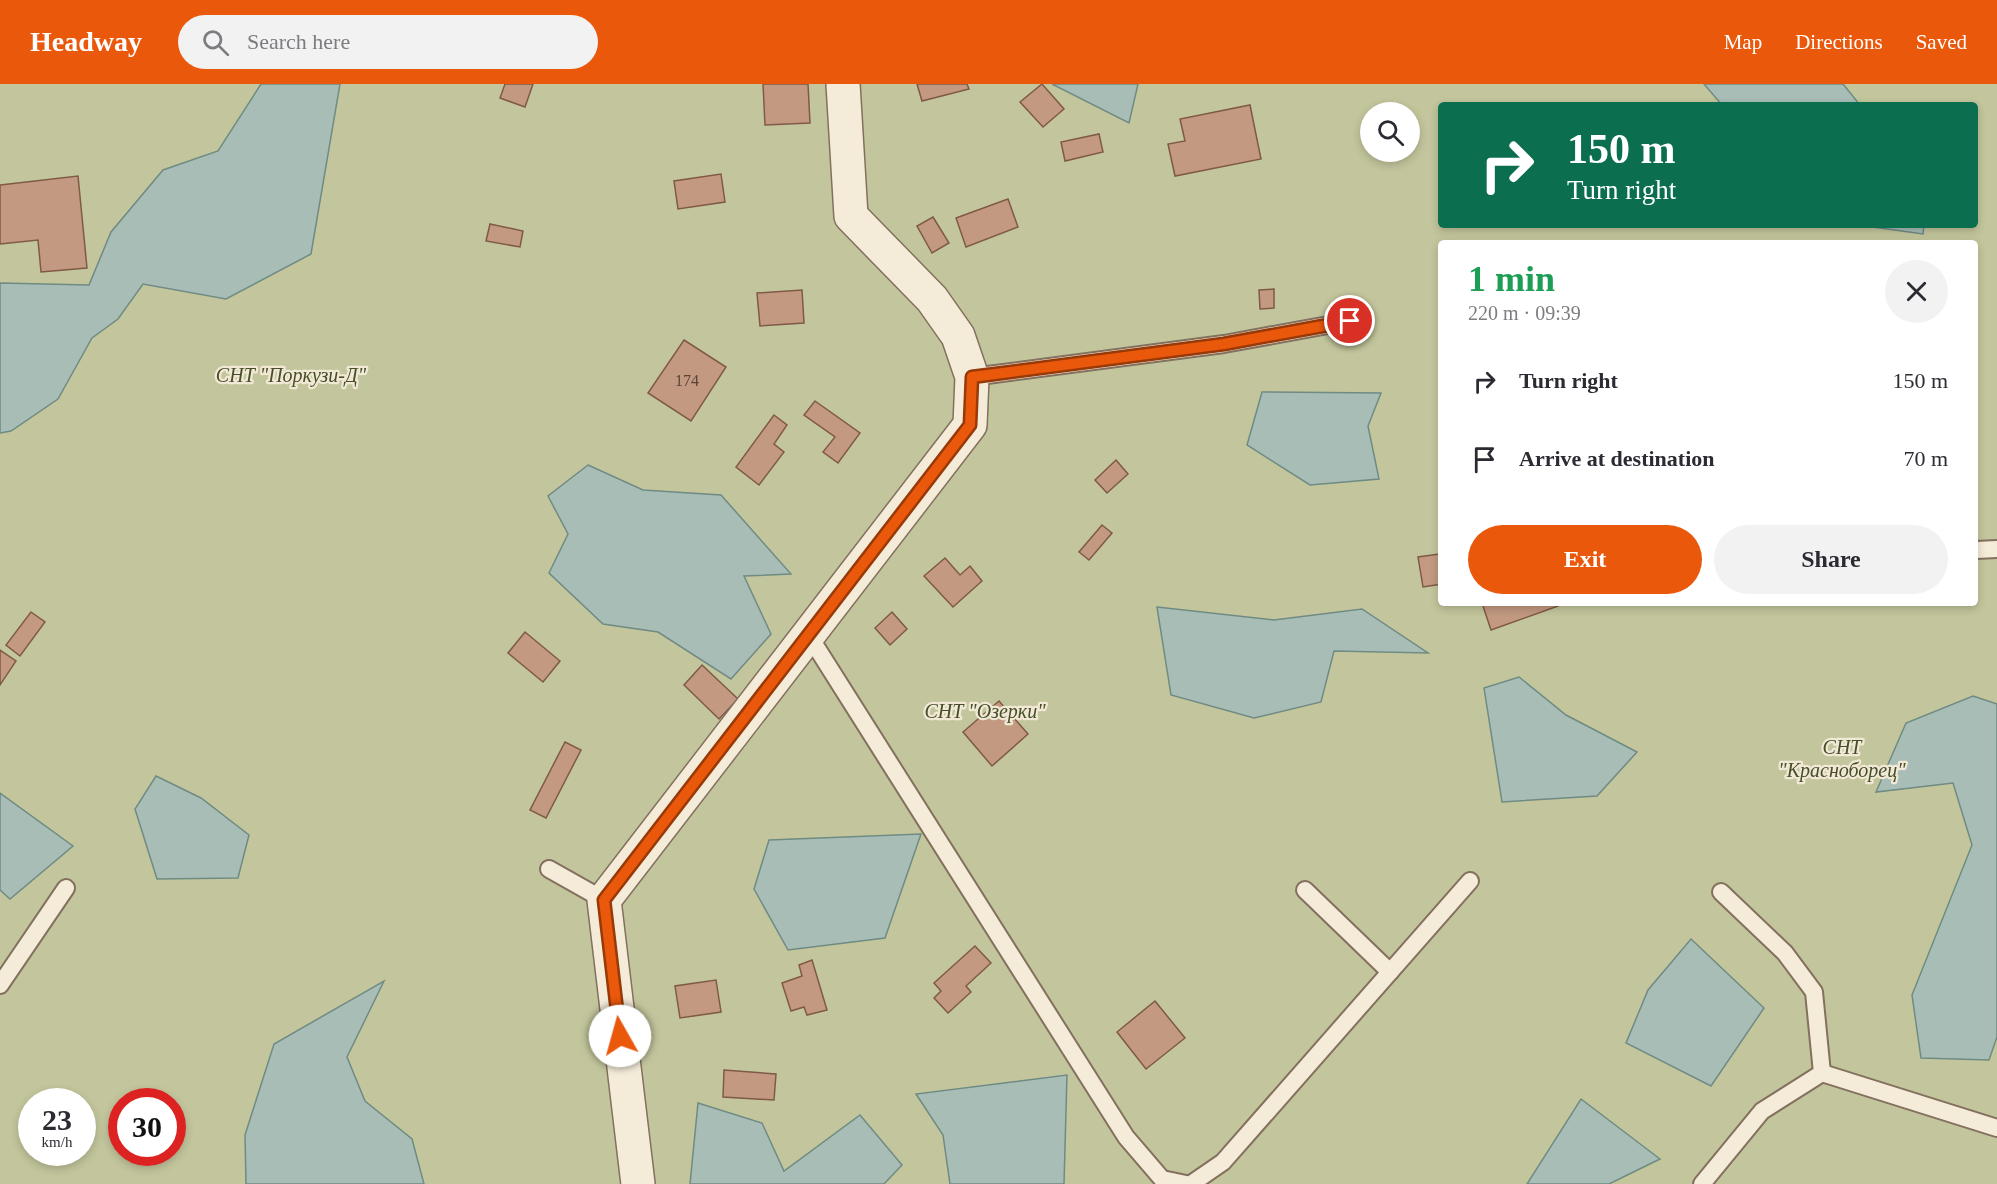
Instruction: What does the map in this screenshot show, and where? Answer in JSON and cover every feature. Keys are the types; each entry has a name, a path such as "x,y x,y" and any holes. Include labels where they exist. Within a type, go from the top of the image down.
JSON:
{"street":[{"path":"638,1184 604,900 970,425 972,377 958,336 932,299 851,216 843,84"}],"lane":[{"path":"972,377 1224,344 1350,321"},
{"path":"1978,550 1997,549"},
{"path":"808,634 1126,1137 1162,1179 1186,1184"},
{"path":"549,869 604,900"},
{"path":"1191,1184 1223,1162 1470,881"},
{"path":"0,985 66,888"},
{"path":"1305,890 1390,972"},
{"path":"1721,892 1785,953 1814,992 1822,1072"},
{"path":"1822,1072 1997,1128"},
{"path":"1702,1184 1762,1111 1822,1072"}],"green space":[{"name":"СНТ \"Озерки\"","path":"0,84 1997,84 1997,1184 0,1184"}],"water":[{"path":"261,84 340,84 311,254 226,299 143,284 118,319 92,338 58,399 11,431 0,433 0,283 89,285 111,232 163,170 218,151"},
{"path":"1052,84 1138,84 1129,123"},
{"path":"1704,84 1843,84 1858,102 1719,102"},
{"path":"1880,228 1924,228 1923,234"},
{"path":"1262,392 1381,393 1368,426 1379,479 1310,485 1247,445"},
{"path":"588,465 643,490 721,495 791,574 744,576 771,634 731,679 658,632 603,624 549,573 568,534 548,496"},
{"path":"1157,607 1274,620 1362,609 1428,653 1334,651 1321,702 1254,718 1171,695"},
{"path":"1519,677 1566,715 1637,752 1597,796 1502,802 1484,688"},
{"path":"1973,696 1997,704 1997,1037 1989,1060 1921,1058 1912,995 1972,845 1953,783 1876,792 1906,723"},
{"path":"156,776 201,798 249,835 238,878 157,879 135,809"},
{"path":"0,793 73,846 10,899 0,890"},
{"path":"921,834 885,938 788,950 754,889 769,840"},
{"path":"1691,939 1764,1008 1711,1086 1626,1043 1648,990"},
{"path":"384,981 347,1057 365,1101 412,1139 424,1184 246,1184 245,1135 274,1044"},
{"path":"1067,1075 1064,1184 950,1184 943,1135 916,1094"},
{"path":"1581,1099 1660,1159 1609,1184 1527,1184"},
{"path":"698,1103 762,1123 784,1171 860,1115 902,1165 884,1184 690,1184"}],"building":[{"path":"505,84 533,84 525,107 500,98"},
{"path":"763,84 808,84 810,123 765,125"},
{"path":"917,84 967,84 969,89 922,101"},
{"path":"1042,84 1064,109 1043,127 1020,102"},
{"path":"1250,105 1261,159 1175,176 1168,144 1185,141 1180,119"},
{"path":"1099,134 1103,152 1065,161 1061,142"},
{"path":"721,174 725,202 678,209 674,181"},
{"path":"78,176 87,268 41,272 38,240 0,244 0,185"},
{"path":"1008,199 1018,227 966,247 956,218"},
{"path":"933,217 949,243 932,253 917,226"},
{"path":"490,224 523,231 520,247 486,241"},
{"path":"1274,289 1274,308 1260,309 1259,290"},
{"path":"802,290 804,323 760,326 757,293"},
{"path":"684,340 726,367 691,421 648,393"},
{"path":"815,401 860,433 838,463 823,452 835,437 804,415"},
{"path":"774,415 787,425 774,444 784,452 759,485 736,467"},
{"path":"1116,460 1128,474 1107,493 1095,480"},
{"path":"1102,525 1112,533 1089,560 1079,552"},
{"path":"1438,554 1438,585 1423,587 1418,557"},
{"path":"945,558 960,575 970,566 982,581 953,607 924,576"},
{"path":"1483,606 1558,606 1491,630"},
{"path":"31,612 45,622 20,656 6,645"},
{"path":"892,612 907,629 890,645 875,628"},
{"path":"525,632 560,661 543,682 508,653"},
{"path":"0,650 16,661 0,685"},
{"path":"702,665 738,699 719,719 684,685"},
{"path":"999,701 1028,734 992,766 963,732"},
{"path":"565,742 581,750 546,818 530,810"},
{"path":"975,946 991,963 966,986 971,992 948,1013 934,998 941,991 934,983"},
{"path":"812,960 827,1010 807,1015 804,1007 791,1011 782,983 802,976 799,965"},
{"path":"716,980 721,1012 680,1018 675,986"},
{"path":"1155,1001 1185,1038 1146,1069 1117,1032"},
{"path":"724,1070 776,1074 774,1100 723,1097"}],"route":[{"path":"620,1036 604,900 970,425 972,377 1224,344 1350,321"}],"park label":[{"name":"СНТ \"Поркузи-Д\"","path":"291,375"},
{"name":"СНТ \"Красноборец\"","path":"1842,758"}]}
